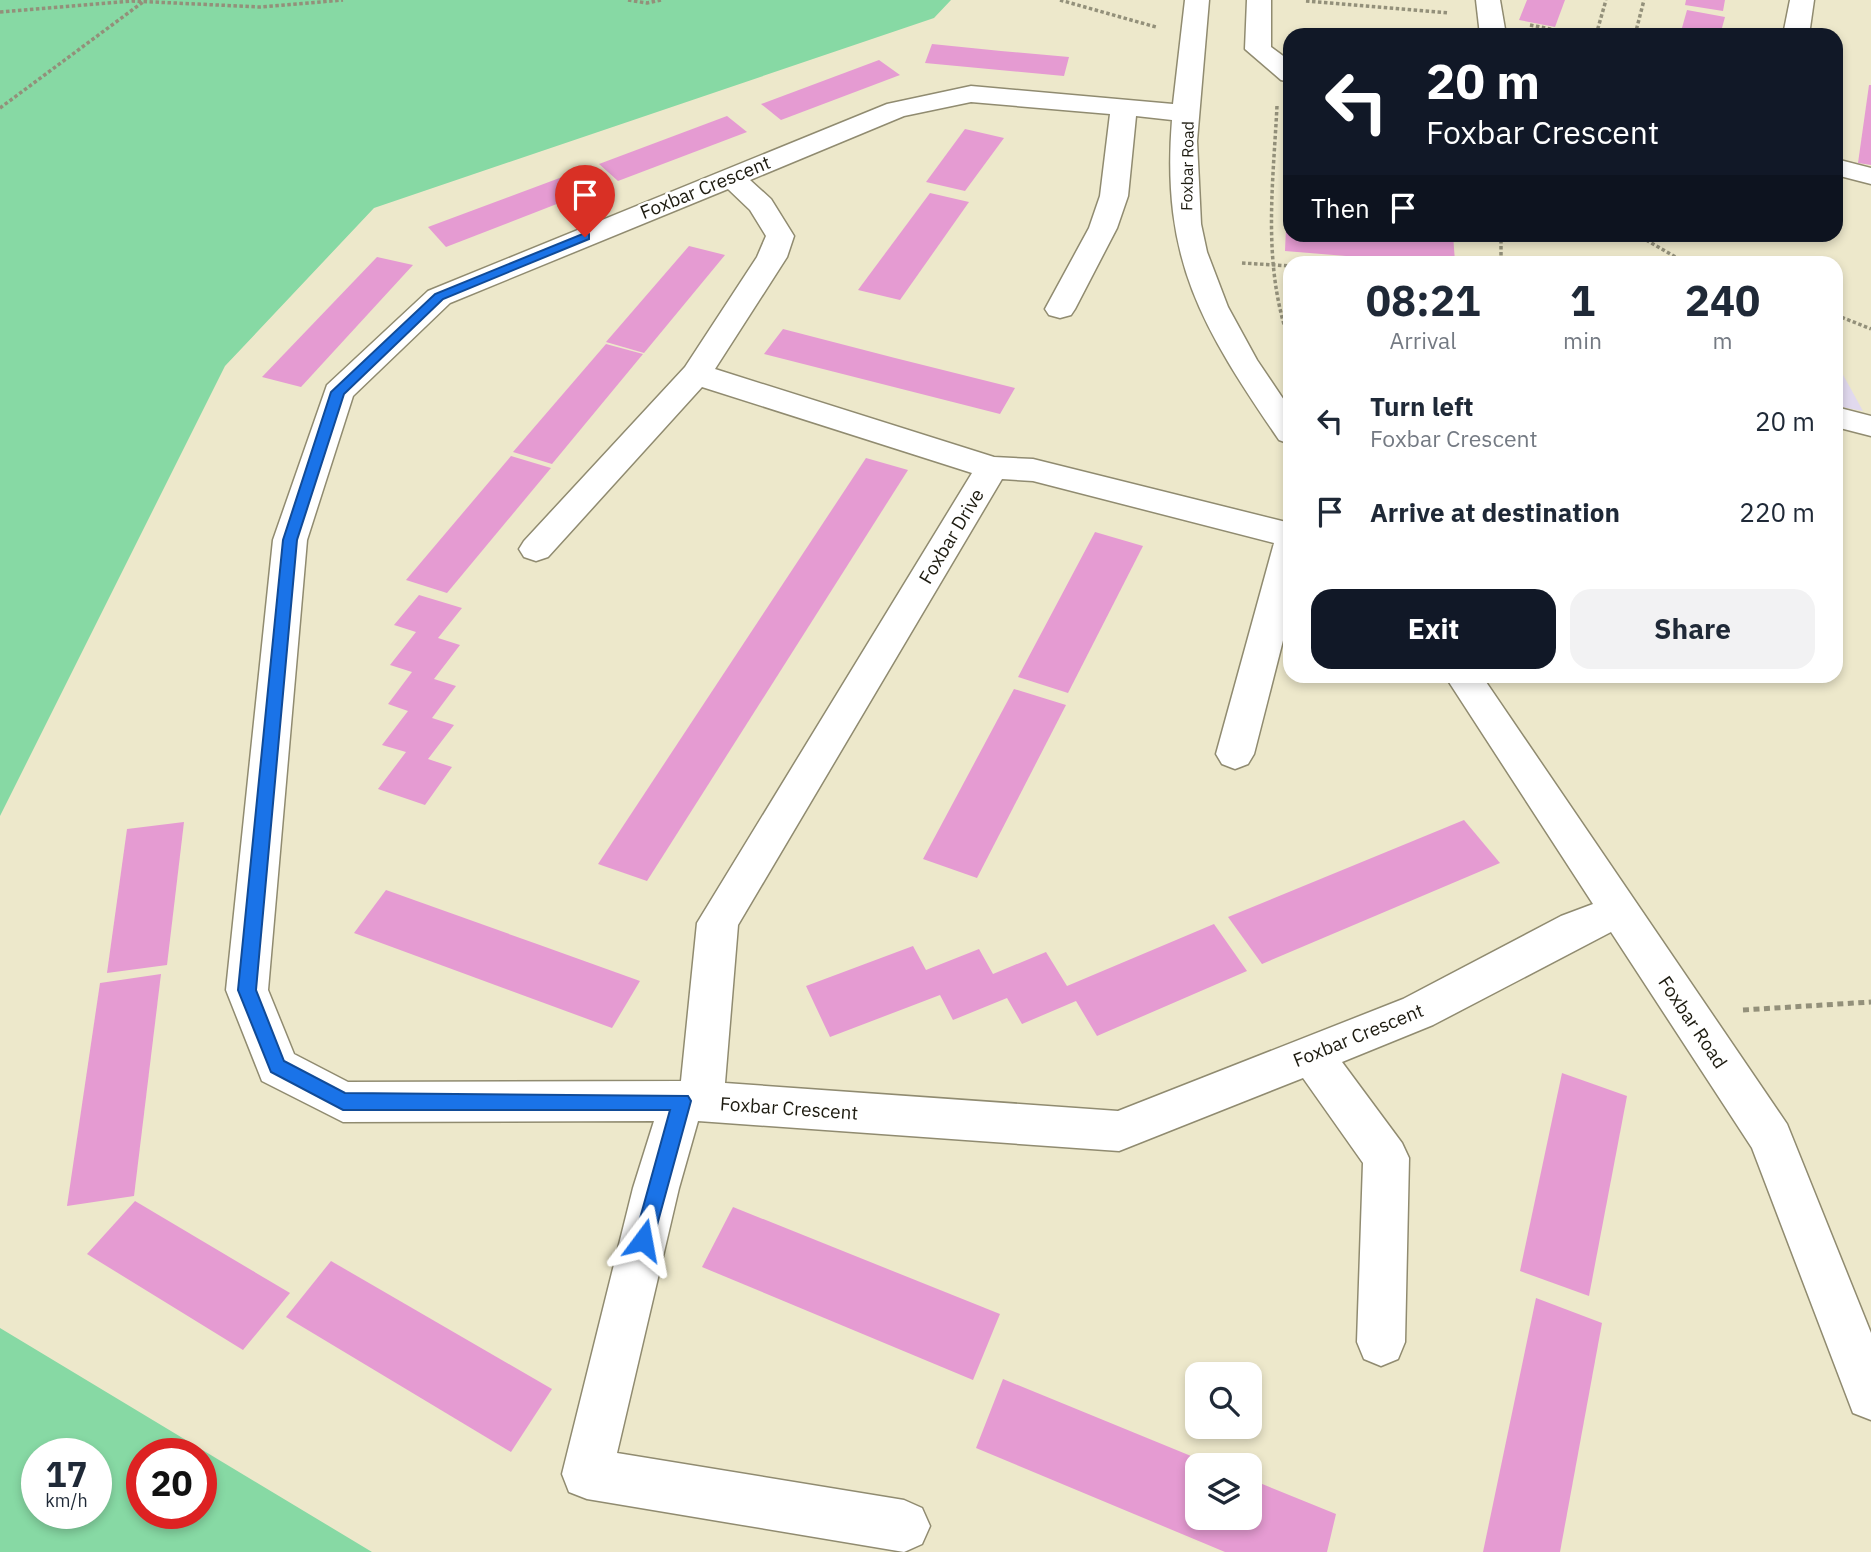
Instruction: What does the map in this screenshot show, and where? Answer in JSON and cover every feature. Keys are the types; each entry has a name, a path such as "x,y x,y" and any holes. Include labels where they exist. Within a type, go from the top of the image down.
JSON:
{"street":[{"name":"Foxbar Road","path":"1197,0 1185,177 1187,223 1204,288 1283,421"},
{"path":"1259,0 1258,49 1283,70"},
{"path":"1797,28 1802,0"},
{"name":"Foxbar Crescent","path":"1188,113 971,94 895,110 439,297 338,392 290,540 247,990 277,1067 343,1102 691,1101 1119,1131 1419,1012 1576,928 1620,911"},
{"path":"1060,309 1103,228 1114,195 1124,108"},
{"path":"1843,169 1871,176"},
{"path":"536,549 696,374 772,257 780,236 761,205 731,177"},
{"name":"Foxbar Drive","path":"696,374 992,468 718,923 691,1101 656,1188 587,1474 904,1526"},
{"path":"1843,419 1871,426"},
{"path":"992,468 1033,470 1283,533"},
{"path":"1235,754 1283,571"},
{"name":"Foxbar Road","path":"1468,683 1770,1138 1871,1395"},
{"path":"1311,1054 1386,1158 1381,1342"}],"path":[{"path":"0,12 144,1 260,6 343,0"},
{"path":"628,0 647,3 661,0"},
{"path":"1060,0 1194,37"},
{"path":"1598,28 1606,0"},
{"path":"1637,28 1644,0"},
{"path":"0,108 144,1"},
{"path":"1306,1 1490,17 1546,28"},
{"path":"1283,87 1272,264 1283,328"},
{"path":"1650,242 1674,256"},
{"path":"1843,318 1871,329"},
{"path":"1688,1013 1871,1002"}],"shaded area":[{"path":"1843,375 1863,411 1843,407"}],"green space":[{"path":"0,0 951,0 934,18 374,208 225,366 0,816"},
{"path":"0,1328 183,1438 126,1438 126,1529 217,1529 217,1459 372,1552 0,1552"}],"building":[{"path":"1527,0 1565,0 1555,27 1519,20"},
{"path":"1686,0 1725,0 1723,11 1685,5"},
{"path":"1687,10 1725,17 1722,28 1682,28"},
{"path":"932,44 1069,57 1064,76 925,63"},
{"path":"879,60 900,75 781,120 761,104"},
{"path":"1871,85 1871,165 1858,163"},
{"path":"727,116 747,132 618,181 599,164"},
{"path":"965,129 1004,138 965,191 926,182"},
{"path":"565,176 585,193 446,247 428,227"},
{"path":"930,193 969,202 900,300 858,290"},
{"path":"1285,242 1454,242 1455,256 1346,256 1285,251"},
{"path":"689,246 725,255 644,353 606,342"},
{"path":"377,257 413,265 301,387 262,377"},
{"path":"783,329 1015,388 1000,414 764,354"},
{"path":"606,344 643,354 552,464 513,452"},
{"path":"511,456 551,468 447,593 406,580"},
{"path":"866,458 908,470 647,881 598,864"},
{"path":"1095,532 1143,546 1068,693 1018,677"},
{"path":"419,595 462,608 438,638 460,645 434,679 456,686 432,718 454,725 428,759 452,767 425,805 378,789 406,752 382,745 408,711 388,704 412,672 390,665 416,632 394,625"},
{"path":"1014,689 1066,705 977,878 923,859"},
{"path":"1464,820 1500,863 1262,964 1228,917"},
{"path":"184,822 167,965 107,973 127,829"},
{"path":"386,890 640,981 612,1028 354,933"},
{"path":"1214,924 1247,971 1097,1036 1076,1001 1022,1024 1007,998 953,1020 940,995 830,1037 806,986 913,946 926,970 979,949 993,974 1046,952 1067,986"},
{"path":"161,974 134,1196 67,1206 100,983"},
{"path":"1562,1073 1627,1096 1589,1296 1520,1271"},
{"path":"135,1201 290,1293 243,1350 87,1254"},
{"path":"733,1207 1000,1314 973,1380 702,1267"},
{"path":"331,1261 552,1389 511,1452 286,1317"},
{"path":"1536,1298 1602,1323 1560,1552 1483,1552"},
{"path":"1003,1379 1185,1454 1185,1530 1262,1530 1262,1484 1336,1514 1327,1552 1225,1552 976,1448"}],"route":[{"path":"585,237 439,297 338,392 290,540 247,990 277,1067 343,1102 682,1101 643,1240"}]}
